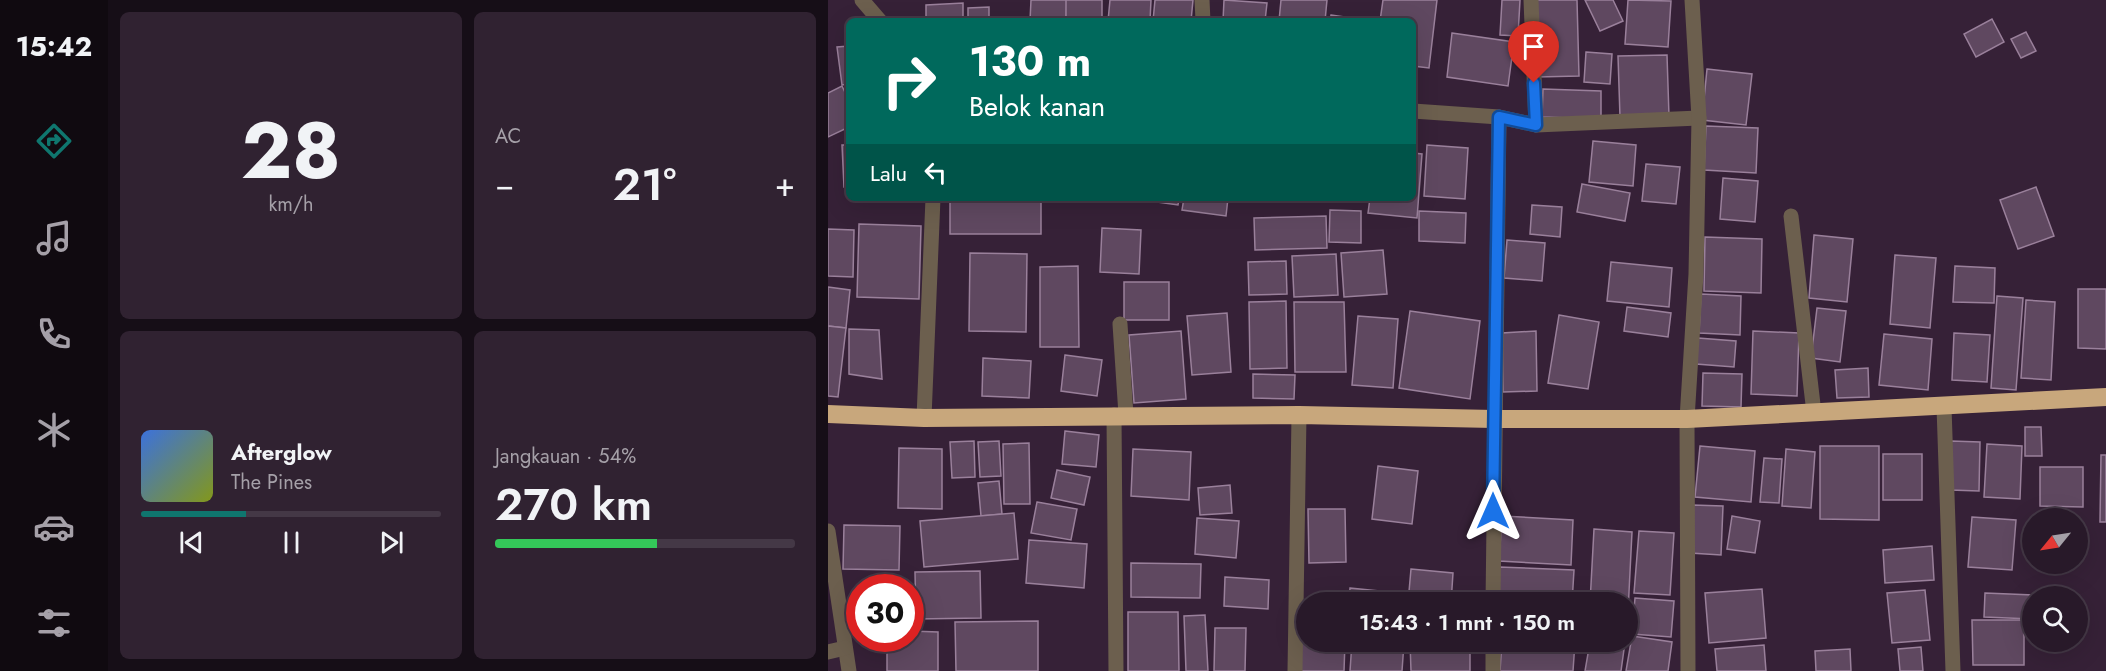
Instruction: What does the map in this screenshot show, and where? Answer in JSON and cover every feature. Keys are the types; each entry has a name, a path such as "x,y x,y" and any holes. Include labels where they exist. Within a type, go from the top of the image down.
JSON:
{"highway":[{"path":"828,414 924,418 1299,415 1494,419 1688,419 2106,397"}],"street":[{"path":"862,0 877,18"},
{"path":"1202,0 1203,18"},
{"path":"1531,0 1536,125"},
{"path":"1688,671 1688,419 1696,274 1699,118 1692,0"},
{"path":"1416,111 1499,117 1536,125 1699,118"},
{"path":"1493,592 1499,117"},
{"path":"924,418 933,201"},
{"path":"1791,216 1814,413"},
{"path":"1116,671 1120,324"},
{"path":"1944,407 1953,671"},
{"path":"1295,671 1299,415"},
{"path":"828,531 849,671"},
{"path":"828,652 845,648"},
{"path":"1493,652 1493,671"}],"building":[{"path":"1031,0 1067,0 1066,18 1030,18"},
{"path":"1066,0 1102,0 1102,18 1066,18"},
{"path":"1110,0 1151,0 1150,18 1108,18"},
{"path":"1155,0 1193,0 1191,18 1153,18"},
{"path":"1224,0 1267,3 1265,18 1223,18"},
{"path":"1281,0 1327,0 1325,18 1279,18"},
{"path":"1383,0 1437,0 1429,68 1416,66 1416,18 1380,18"},
{"path":"1502,0 1520,0 1518,36 1500,35"},
{"path":"1535,0 1577,0 1579,76 1537,77"},
{"path":"1585,0 1613,0 1623,21 1600,31"},
{"path":"1628,0 1671,1 1668,47 1625,44"},
{"path":"963,3 963,18 926,18 926,5"},
{"path":"989,7 989,18 968,18 968,8"},
{"path":"1331,15 1352,18 1330,18"},
{"path":"1992,19 2004,42 1976,57 1964,34"},
{"path":"2026,32 2036,51 2021,58 2011,39"},
{"path":"1452,33 1514,42 1508,86 1447,77"},
{"path":"846,46 846,84 842,85 837,47"},
{"path":"1586,52 1612,54 1610,84 1584,82"},
{"path":"1667,55 1669,116 1620,117 1618,56"},
{"path":"1707,69 1752,74 1746,125 1702,120"},
{"path":"842,86 846,95 846,128 828,137 828,93"},
{"path":"1543,89 1601,91 1601,119 1542,117"},
{"path":"1706,126 1758,128 1756,173 1704,170"},
{"path":"1593,141 1636,145 1633,186 1589,182"},
{"path":"842,145 846,145 846,187 844,187"},
{"path":"1427,145 1468,148 1465,199 1424,196"},
{"path":"1416,153 1422,154 1417,218 1368,213 1370,201 1416,201"},
{"path":"1646,164 1680,167 1676,204 1642,201"},
{"path":"1723,178 1758,181 1755,222 1720,219"},
{"path":"1582,184 1630,193 1625,221 1577,212"},
{"path":"2036,187 2054,236 2018,249 2000,200"},
{"path":"950,201 1041,201 1041,234 950,234"},
{"path":"1149,201 1179,201 1178,205"},
{"path":"1184,201 1228,201 1226,216 1182,210"},
{"path":"1532,205 1562,207 1560,237 1530,234"},
{"path":"1330,210 1361,211 1361,243 1329,242"},
{"path":"1419,211 1466,213 1465,243 1419,241"},
{"path":"1326,216 1327,248 1255,250 1254,218"},
{"path":"859,224 921,226 919,299 857,297"},
{"path":"1102,228 1141,230 1139,274 1100,272"},
{"path":"828,229 854,230 853,277 828,276"},
{"path":"1814,235 1853,239 1847,302 1809,298"},
{"path":"1705,237 1762,239 1761,293 1704,291"},
{"path":"1507,240 1545,243 1542,281 1504,278"},
{"path":"1383,250 1387,294 1344,297 1341,253"},
{"path":"970,253 1027,254 1026,332 969,331"},
{"path":"1336,254 1338,295 1294,297 1292,256"},
{"path":"1895,255 1936,258 1930,328 1890,324"},
{"path":"1286,261 1287,294 1249,295 1248,262"},
{"path":"1611,262 1672,268 1669,307 1607,301"},
{"path":"1078,266 1079,347 1040,347 1040,267"},
{"path":"1955,266 1995,268 1994,303 1953,302"},
{"path":"1124,282 1169,282 1169,320 1124,320"},
{"path":"828,287 850,290 846,328 828,326"},
{"path":"2078,289 2106,289 2106,349 2078,348"},
{"path":"1701,294 1741,296 1740,335 1699,333"},
{"path":"1997,296 2023,298 2016,390 1991,388"},
{"path":"2026,300 2055,302 2051,380 2021,378"},
{"path":"1286,301 1287,368 1250,369 1249,302"},
{"path":"1294,302 1344,302 1346,372 1295,372"},
{"path":"1627,307 1671,313 1668,337 1624,331"},
{"path":"1817,308 1846,311 1840,362 1811,358"},
{"path":"1410,311 1480,321 1470,399 1399,388"},
{"path":"1227,313 1231,372 1192,375 1187,316"},
{"path":"1559,315 1599,322 1588,389 1548,383"},
{"path":"1358,316 1398,319 1393,388 1352,385"},
{"path":"828,326 846,328 838,397 828,396"},
{"path":"849,329 879,330 882,379 849,374"},
{"path":"1181,331 1186,399 1134,403 1129,335"},
{"path":"1536,331 1537,391 1503,392 1502,333"},
{"path":"1753,331 1799,333 1797,396 1751,394"},
{"path":"1954,333 1990,335 1987,382 1952,380"},
{"path":"1884,334 1932,339 1928,390 1879,385"},
{"path":"1698,338 1736,341 1734,367 1696,364"},
{"path":"1065,355 1102,360 1097,396 1061,391"},
{"path":"983,358 1031,361 1029,398 982,396"},
{"path":"1868,368 1869,397 1837,398 1835,370"},
{"path":"1703,373 1742,374 1741,407 1702,406"},
{"path":"1253,374 1295,375 1294,399 1253,398"},
{"path":"2025,427 2041,427 2042,456 2025,456"},
{"path":"1065,431 1099,435 1096,467 1062,464"},
{"path":"974,441 975,477 952,478 950,442"},
{"path":"999,441 1001,476 980,477 978,442"},
{"path":"1951,441 1980,442 1979,491 1950,490"},
{"path":"1029,443 1030,504 1004,504 1003,444"},
{"path":"1987,444 2022,446 2020,499 1984,497"},
{"path":"1700,446 1755,451 1751,502 1695,497"},
{"path":"1820,446 1879,446 1879,520 1820,519"},
{"path":"899,448 942,449 942,509 898,508"},
{"path":"1133,449 1191,452 1189,500 1131,496"},
{"path":"1786,449 1815,452 1811,508 1782,506"},
{"path":"1883,454 1922,454 1922,500 1883,500"},
{"path":"2101,455 2106,455 2106,522 2100,522"},
{"path":"1764,458 1782,459 1779,503 1760,502"},
{"path":"1378,466 1418,471 1412,524 1372,519"},
{"path":"2040,467 2083,467 2083,507 2040,506"},
{"path":"1057,470 1090,477 1084,505 1051,498"},
{"path":"999,481 1002,514 981,516 978,483"},
{"path":"1230,485 1232,513 1200,515 1198,488"},
{"path":"1037,502 1077,509 1071,540 1031,533"},
{"path":"1692,505 1723,506 1721,555 1690,553"},
{"path":"1308,509 1345,509 1346,562 1309,563"},
{"path":"1014,513 1018,559 924,567 920,521"},
{"path":"1502,516 1573,520 1571,565 1499,561"},
{"path":"1732,516 1760,521 1755,553 1727,549"},
{"path":"1972,517 2016,520 2012,570 1968,567"},
{"path":"1197,518 1239,521 1236,558 1195,554"},
{"path":"844,525 900,526 899,570 843,569"},
{"path":"1594,529 1632,532 1629,592 1591,592"},
{"path":"1639,531 1674,533 1670,595 1634,592"},
{"path":"1029,540 1087,544 1084,588 1026,583"},
{"path":"1932,546 1934,580 1885,583 1883,550"},
{"path":"1131,563 1201,564 1200,598 1131,597"},
{"path":"1499,567 1574,570 1573,592 1498,592"},
{"path":"1411,569 1453,573 1452,592 1409,592"},
{"path":"980,571 981,618 924,619 924,574 915,574 915,572"},
{"path":"1225,577 1269,580 1268,609 1224,606"},
{"path":"1350,588 1379,591 1379,592 1350,592"},
{"path":"1762,589 1766,638 1709,643 1705,593"},
{"path":"1925,590 1930,640 1892,643 1887,593"},
{"path":"1985,593 2022,595 2022,619 1984,617"},
{"path":"1638,598 1674,601 1671,637 1638,634"},
{"path":"1128,612 1178,612 1179,671 1128,671"},
{"path":"1205,615 1208,671 1186,671 1184,616"},
{"path":"1972,620 2022,620 2024,665 1973,665"},
{"path":"1038,621 1038,671 956,671 955,622"},
{"path":"1215,628 1246,628 1245,671 1214,671"},
{"path":"924,632 938,632 938,671 887,671 887,652 924,652"},
{"path":"1638,637 1672,642 1668,671 1626,671 1629,652 1638,652"},
{"path":"1764,645 1766,671 1717,671 1715,649"},
{"path":"1921,647 1923,671 1900,671 1898,649"},
{"path":"1850,649 1851,671 1816,671 1815,651"},
{"path":"1300,652 1345,652 1344,671 1299,671"},
{"path":"1351,652 1403,652 1402,671 1350,671"},
{"path":"1410,652 1470,652 1470,671 1411,671"},
{"path":"1501,652 1574,652 1573,671 1500,671"},
{"path":"1588,652 1624,652 1621,671 1585,671"}],"route":[{"path":"1493,511 1499,117 1536,125 1534,83"}]}
